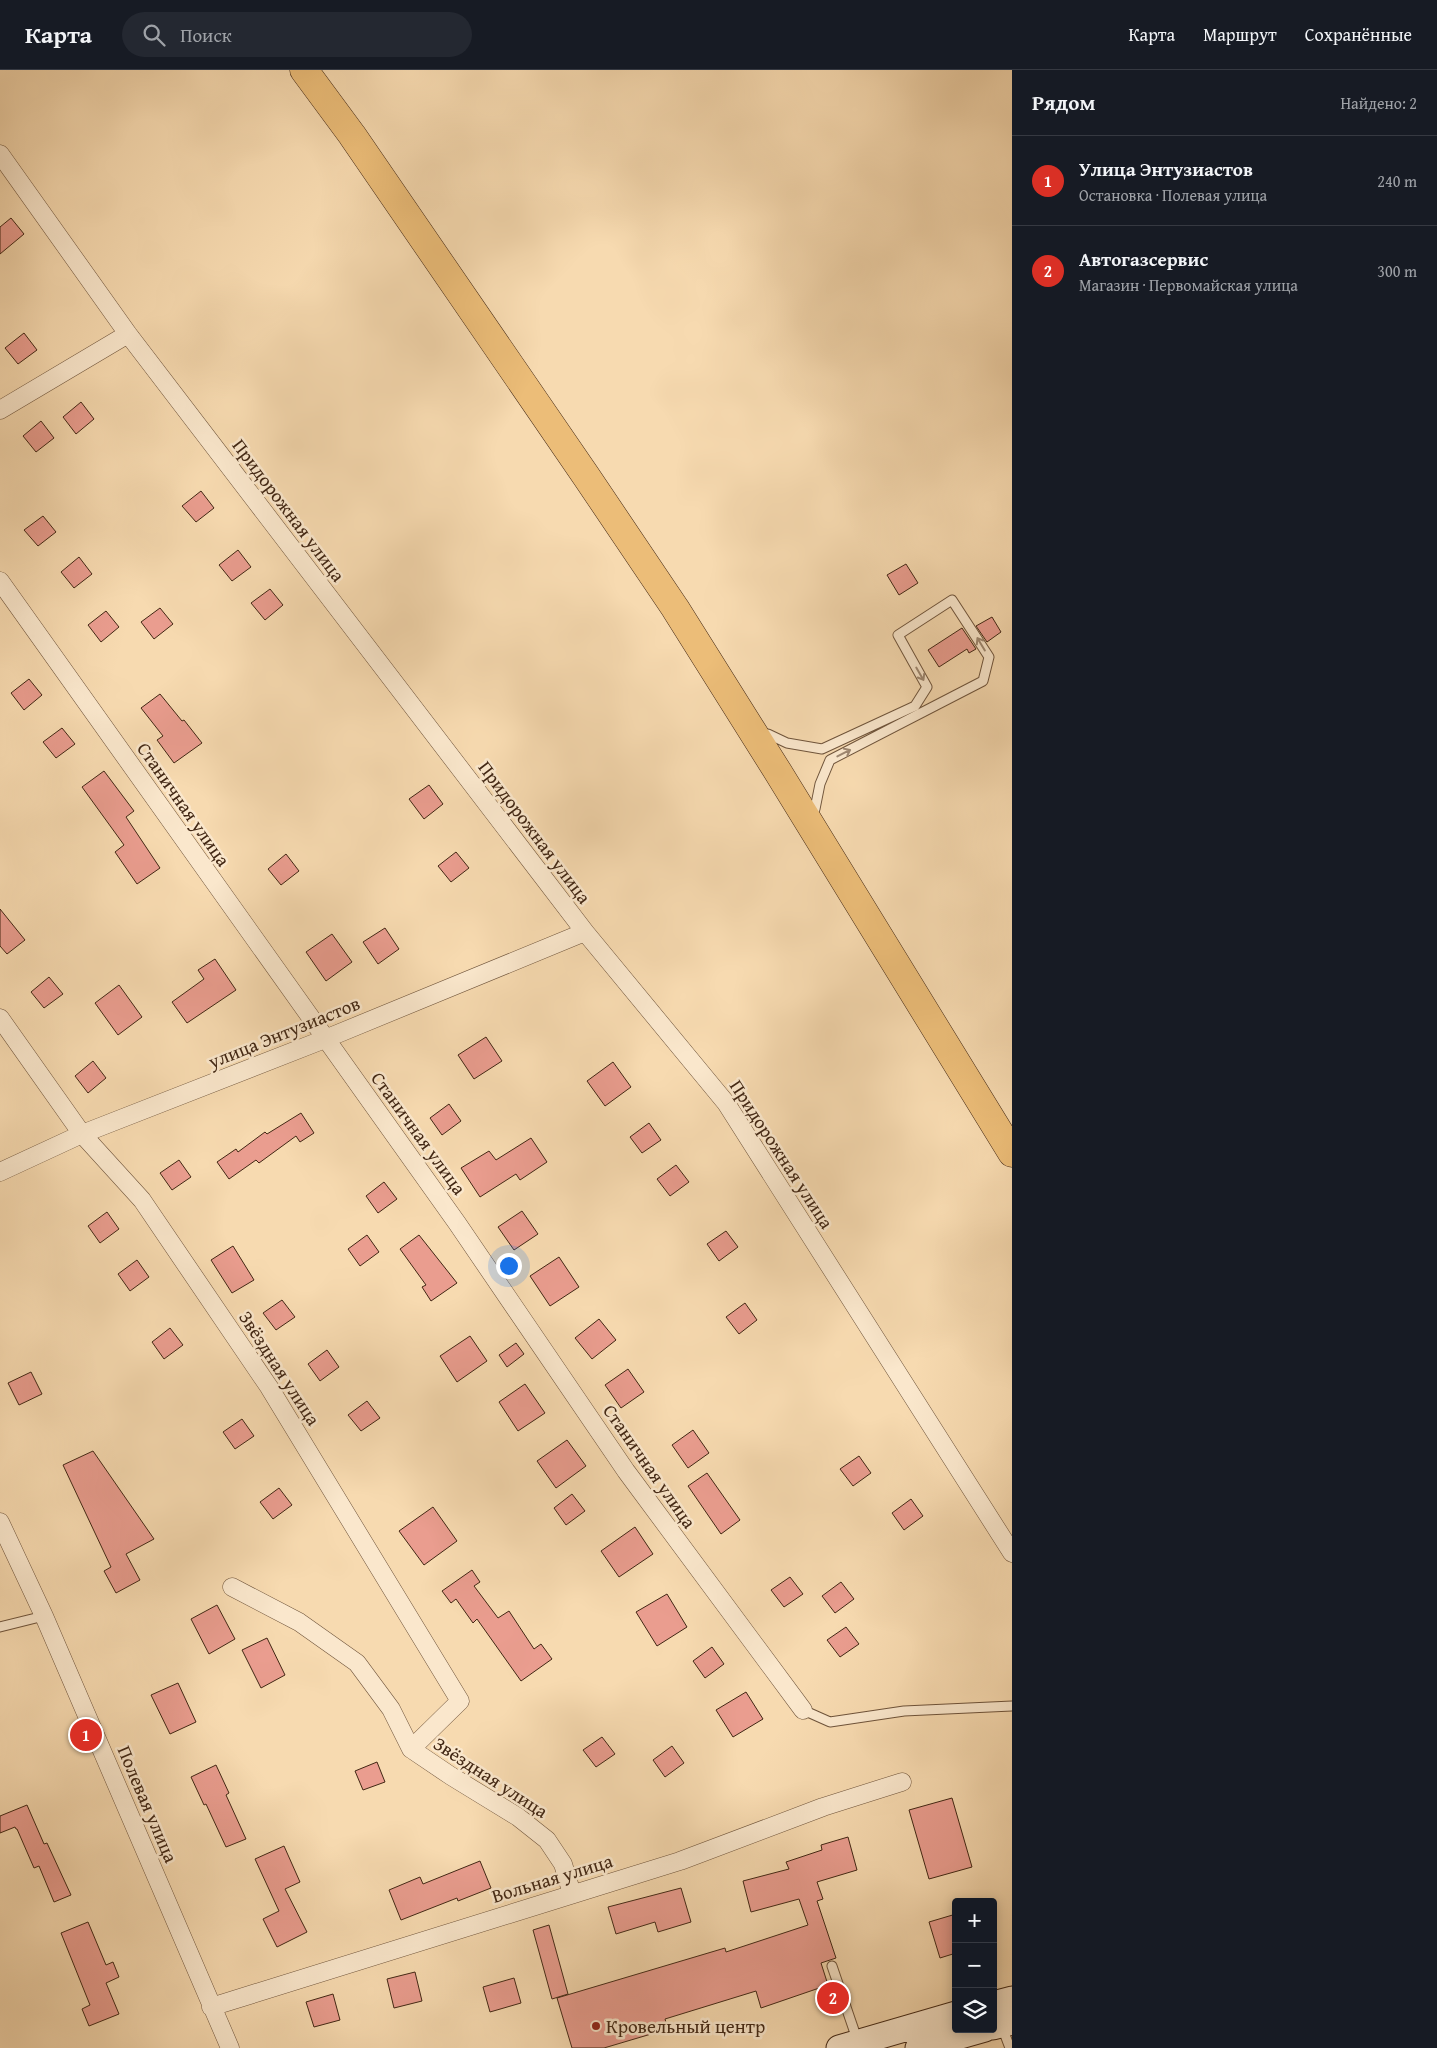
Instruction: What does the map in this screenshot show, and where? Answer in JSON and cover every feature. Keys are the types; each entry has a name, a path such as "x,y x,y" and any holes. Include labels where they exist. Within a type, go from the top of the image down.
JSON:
{"highway":[{"path":"304,70 352,135 564,443 674,608 778,772 1012,1153"},
{"path":"317,70 448,255 636,529 815,809 1012,1132"}],"main road":[{"path":"997,2021 1012,1999"},
{"path":"848,2045 952,2015"},
{"path":"918,2048 962,2033"}],"street":[{"name":"Придорожная улица","path":"0,154 128,334 585,932 726,1104 1012,1553"},
{"path":"0,410 128,334"},
{"name":"Станичная улица","path":"0,581 457,1223 626,1471 803,1710"},
{"name":"улица Энтузиастов","path":"0,1172 82,1134 325,1040 585,932"},
{"name":"Звёздная улица","path":"0,1018 82,1134 142,1200 264,1379 460,1701 411,1749"},
{"name":"Полевая улица","path":"0,1522 44,1616 230,2048"},
{"name":"Звёздная улица","path":"232,1587 299,1622 358,1663 391,1709 411,1749 518,1817 547,1840 563,1864 572,1894"},
{"name":"Вольная улица","path":"211,2007 680,1860 823,1807 902,1782"}],"lane":[{"path":"768,734 788,742 822,749 915,706 927,687 898,635 952,600 974,631 989,657 983,682 830,760 820,784 815,809"},
{"path":"0,1627 44,1616"},
{"path":"803,1710 830,1722 904,1711 1012,1706"},
{"path":"832,1966 848,2045"},
{"path":"889,2032 907,2018 915,2016"},
{"path":"997,2021 1010,2048"}],"building":[{"path":"11,218 24,234 0,254 0,227"},
{"path":"24,333 37,350 18,364 5,348"},
{"path":"81,402 94,419 76,434 63,417"},
{"path":"41,421 54,438 36,452 23,436"},
{"path":"201,491 214,508 196,522 182,506"},
{"path":"43,516 56,532 38,546 24,530"},
{"path":"238,550 251,567 232,581 219,565"},
{"path":"79,557 92,574 74,588 61,572"},
{"path":"906,564 918,583 899,595 887,575"},
{"path":"270,589 283,605 265,620 251,603"},
{"path":"160,608 173,624 154,639 141,622"},
{"path":"106,611 119,627 101,642 88,625"},
{"path":"992,617 1001,632 987,642 976,626"},
{"path":"962,628 976,649 969,653 967,649 939,667 928,650"},
{"path":"29,679 42,695 24,710 11,693"},
{"path":"160,694 202,743 174,763 157,740 163,736 141,708"},
{"path":"62,728 75,744 56,758 43,742"},
{"path":"104,771 134,811 126,817 160,868 137,884 115,852 124,845 82,787"},
{"path":"429,785 443,804 424,819 409,799"},
{"path":"456,852 469,868 451,882 438,866"},
{"path":"286,854 299,871 281,885 268,869"},
{"path":"0,909 25,940 7,954 0,946"},
{"path":"385,928 399,949 378,964 363,942"},
{"path":"332,934 352,962 326,981 306,952"},
{"path":"215,959 236,990 187,1023 172,1002 204,979 198,970"},
{"path":"49,977 63,994 44,1008 31,992"},
{"path":"119,985 142,1017 118,1035 95,1003"},
{"path":"486,1037 502,1061 474,1079 458,1055"},
{"path":"93,1061 106,1078 88,1093 75,1076"},
{"path":"613,1062 631,1087 605,1106 587,1081"},
{"path":"449,1104 461,1121 442,1135 430,1118"},
{"path":"301,1113 314,1133 300,1142 296,1136 259,1163 256,1160 229,1179 217,1162 236,1149 238,1152 265,1132 267,1134"},
{"path":"649,1123 661,1140 642,1153 630,1137"},
{"path":"531,1138 547,1162 520,1180 516,1174 480,1197 461,1168 489,1151 496,1160"},
{"path":"179,1160 191,1177 172,1190 160,1173"},
{"path":"676,1165 689,1182 670,1196 657,1179"},
{"path":"384,1182 397,1199 378,1213 366,1196"},
{"path":"522,1211 538,1234 514,1250 498,1227"},
{"path":"107,1212 119,1229 100,1243 88,1226"},
{"path":"726,1231 738,1247 719,1261 707,1244"},
{"path":"367,1235 379,1252 360,1266 348,1249"},
{"path":"419,1235 457,1283 431,1301 422,1287 426,1285 400,1249"},
{"path":"233,1246 254,1280 232,1293 211,1260"},
{"path":"559,1257 579,1287 550,1306 530,1276"},
{"path":"137,1260 149,1277 130,1291 118,1274"},
{"path":"282,1300 295,1317 276,1330 263,1313"},
{"path":"745,1303 757,1320 739,1334 726,1317"},
{"path":"599,1319 616,1340 592,1359 575,1338"},
{"path":"170,1328 183,1345 164,1359 152,1342"},
{"path":"470,1336 487,1361 457,1382 440,1356"},
{"path":"516,1343 524,1354 507,1367 499,1355"},
{"path":"327,1350 339,1367 320,1381 308,1364"},
{"path":"628,1369 644,1392 621,1408 605,1385"},
{"path":"31,1372 42,1394 19,1405 8,1383"},
{"path":"525,1384 545,1413 518,1431 499,1402"},
{"path":"367,1401 380,1418 361,1431 348,1415"},
{"path":"242,1419 254,1436 235,1449 223,1432"},
{"path":"693,1430 709,1453 688,1468 672,1445"},
{"path":"567,1440 586,1466 556,1488 537,1461"},
{"path":"93,1451 154,1539 126,1554 140,1580 116,1593 104,1571 111,1567 63,1465"},
{"path":"859,1456 871,1473 853,1486 840,1469"},
{"path":"707,1473 740,1520 721,1534 688,1486"},
{"path":"279,1488 292,1505 273,1519 260,1502"},
{"path":"572,1494 585,1511 566,1525 554,1508"},
{"path":"911,1499 923,1516 904,1530 892,1513"},
{"path":"433,1507 457,1541 424,1565 399,1531"},
{"path":"635,1527 653,1554 619,1577 601,1551"},
{"path":"472,1570 480,1582 474,1586 498,1618 509,1611 534,1649 541,1644 552,1659 521,1681 477,1619 473,1623 456,1599 451,1603 442,1591"},
{"path":"790,1577 803,1594 784,1607 771,1590"},
{"path":"841,1582 854,1599 835,1613 822,1596"},
{"path":"667,1594 687,1627 657,1646 636,1612"},
{"path":"217,1605 235,1639 209,1654 191,1619"},
{"path":"846,1627 859,1644 840,1657 827,1640"},
{"path":"267,1638 285,1675 261,1688 242,1650"},
{"path":"712,1647 724,1664 705,1678 693,1661"},
{"path":"178,1683 196,1722 170,1734 151,1695"},
{"path":"746,1692 763,1719 733,1737 716,1710"},
{"path":"602,1737 615,1754 596,1767 583,1750"},
{"path":"672,1746 684,1763 665,1777 653,1760"},
{"path":"377,1762 385,1782 363,1790 355,1771"},
{"path":"216,1765 229,1793 226,1795 246,1839 226,1847 191,1777"},
{"path":"952,1798 972,1867 929,1879 909,1810"},
{"path":"27,1805 44,1844 47,1843 71,1895 54,1902 39,1866 34,1868 17,1829 15,1827 0,1833 0,1816"},
{"path":"848,1837 857,1870 817,1882 823,1899 817,1901 836,1958 821,1963 828,1985 761,2008 756,1991 665,2019 668,2029 604,2048 572,2048 557,1998 725,1948 726,1952 808,1925 799,1899 751,1912 743,1881 789,1869 786,1862 822,1850 821,1845"},
{"path":"284,1846 300,1882 285,1889 307,1932 277,1947 263,1919 279,1911 255,1859"},
{"path":"480,1861 491,1888 458,1901 457,1898 401,1920 389,1890 420,1877 423,1884"},
{"path":"681,1888 691,1922 658,1932 655,1922 616,1934 608,1907"},
{"path":"952,1915 952,1954 940,1958 929,1922"},
{"path":"88,1922 106,1965 113,1962 119,1977 106,1983 119,2014 89,2026 82,2009 90,2005 61,1933"},
{"path":"549,1925 568,1994 552,1999 533,1930"},
{"path":"415,1972 422,2001 394,2008 387,1979"},
{"path":"514,1978 521,2003 490,2012 483,1987"},
{"path":"333,1994 340,2020 314,2027 306,2002"}],"place":[{"name":"Улица Энтузиастов","path":"86,1735"},
{"name":"Автогазсервис","path":"833,1998"},
{"name":"Кровельный центр","path":"596,2026"}]}
